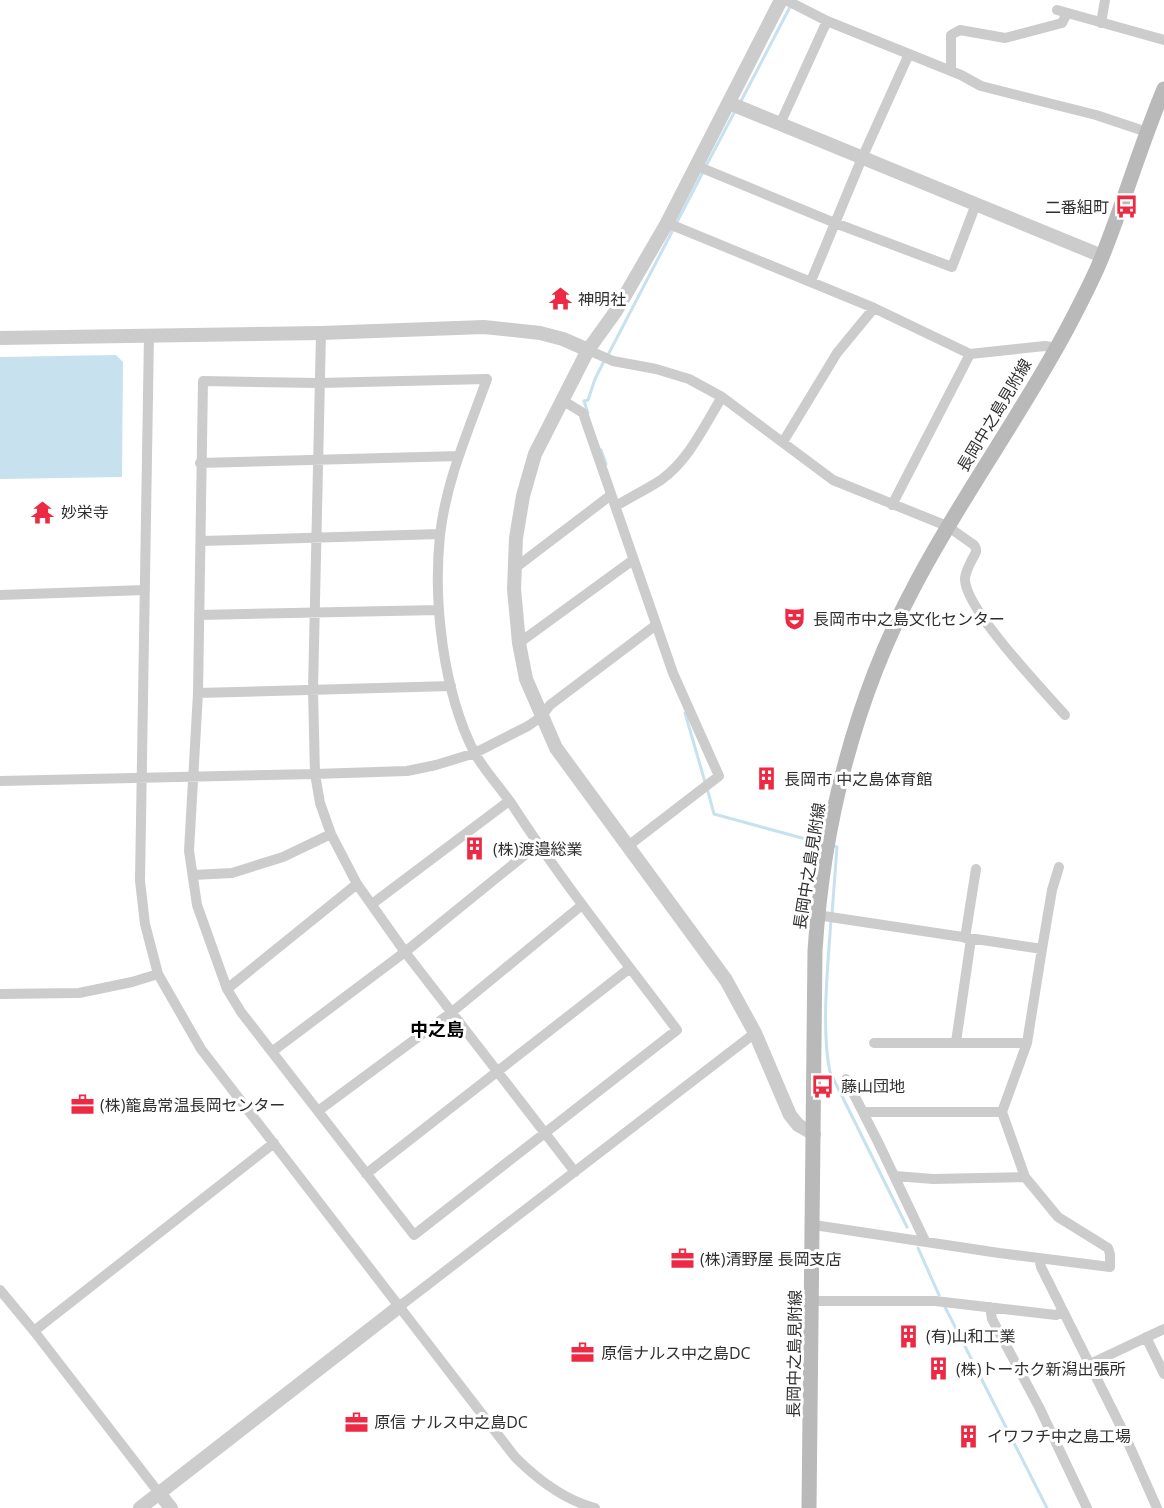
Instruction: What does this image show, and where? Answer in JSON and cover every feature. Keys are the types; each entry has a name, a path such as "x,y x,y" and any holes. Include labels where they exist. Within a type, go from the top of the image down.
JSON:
{"main road":[{"name":"長岡中之島見附線","path":"809,1508 817,915 831,828 852,739 887,642 915,584 947,526 1056,348 1102,256 1164,89"}],"street":[{"path":"781,0 667,223 616,311 588,351 539,446 529,471 516,538 514,589 519,644 526,679 556,748 726,980 755,1033 790,1115 798,1125 814,1134"},
{"path":"786,0 827,21 951,71 981,86 1096,115 1147,132"},
{"path":"1101,23 1105,0"},
{"path":"951,71 951,34 960,30 1005,38 1062,23 1062,11 1164,40"},
{"path":"780,124 827,21"},
{"path":"811,281 862,158 909,54"},
{"path":"729,103 1102,256"},
{"path":"697,166 835,223 952,267 976,204"},
{"path":"667,223 874,308 970,354 1045,346 1056,348"},
{"path":"783,442 837,353 874,308"},
{"path":"0,338 321,333 484,327 540,333 563,339 613,362 689,379 722,397 833,480 947,526 974,544 976,549 965,578 970,595 999,639 1065,715"},
{"path":"321,333 314,690 315,774 320,803 331,834 357,884 405,952 575,1172"},
{"path":"149,335 140,881 145,924 158,974 201,1049 515,1458 550,1487 567,1497 595,1508"},
{"path":"892,505 970,354"},
{"path":"487,379 459,456 440,534 439,610 443,648 451,686 475,753 537,845 677,1030 414,1235 241,1012 226,989 197,905 189,851 198,693 203,381 319,382 487,379"},
{"path":"616,506 662,479 676,466 688,453 722,397"},
{"path":"562,400 583,413 673,673 719,777 628,846"},
{"path":"200,463 459,456"},
{"path":"515,568 611,495"},
{"path":"201,541 440,534"},
{"path":"519,644 633,560"},
{"path":"0,595 145,590"},
{"path":"199,615 439,610"},
{"path":"0,780 407,771 436,765 475,753 528,726 541,717 550,705 656,625"},
{"path":"198,693 451,686"},
{"path":"372,904 509,801"},
{"path":"193,875 232,873 283,857 331,834"},
{"path":"273,1051 405,952 537,845"},
{"path":"813,1225 1110,1267 1108,1248 1058,1217 1025,1177 1002,1112 1028,1043 1052,890 1059,867"},
{"path":"956,1042 976,869"},
{"path":"226,989 357,884"},
{"path":"318,1111 452,1012 582,905"},
{"path":"817,915 1042,949"},
{"path":"366,1174 630,968"},
{"path":"0,994 79,993 158,974"},
{"path":"140,1508 755,1033"},
{"path":"874,1043 1028,1043"},
{"path":"846,1079 925,1241"},
{"path":"863,1112 1002,1112"},
{"path":"34,1330 274,1143"},
{"path":"895,1176 933,1179 1025,1177"},
{"path":"1039,1258 1062,1312 1159,1504"},
{"path":"0,1290 34,1330 171,1508"},
{"path":"812,1301 935,1301 1056,1315 1062,1312"},
{"path":"990,1307 992,1318 1039,1407 1087,1508"},
{"path":"1090,1364 1164,1329"},
{"path":"1146,1337 1164,1374"}],"water":[{"path":"116,355 123,362 122,477 0,479 0,357"}],"waterway":[{"path":"740,103 791,5"},
{"path":"706,166 735,111"},
{"path":"608,355 703,172"},
{"path":"588,413 584,401 588,400 604,361"},
{"path":"601,450 606,464"},
{"path":"685,713 705,782"},
{"path":"707,788 714,814 824,844"},
{"path":"832,914 837,847 833,846"},
{"path":"831,920 826,1017 830,1072 907,1227"},
{"path":"918,1248 939,1295"},
{"path":"945,1307 1047,1508"}],"place":[{"name":"二番組町","path":"1127,207"},
{"name":"神明社","path":"560,299"},
{"name":"妙栄寺","path":"43,512"},
{"name":"長岡市中之島文化センター","path":"795,619"},
{"name":"長岡市 中之島体育館","path":"766,779"},
{"name":"(株)渡邉総業","path":"475,849"},
{"name":"藤山団地","path":"823,1086"},
{"name":"(株)籠島常温長岡センター","path":"82,1105"},
{"name":"(株)清野屋 長岡支店","path":"682,1259"},
{"name":"(有)山和工業","path":"908,1336"},
{"name":"原信ナルス中之島DC","path":"583,1353"},
{"name":"(株)トーホク新潟出張所","path":"938,1369"},
{"name":"原信 ナルス中之島DC","path":"356,1422"},
{"name":"イワフチ中之島工場","path":"969,1436"}],"district":[{"name":"中之島","path":"437,1029"}]}
